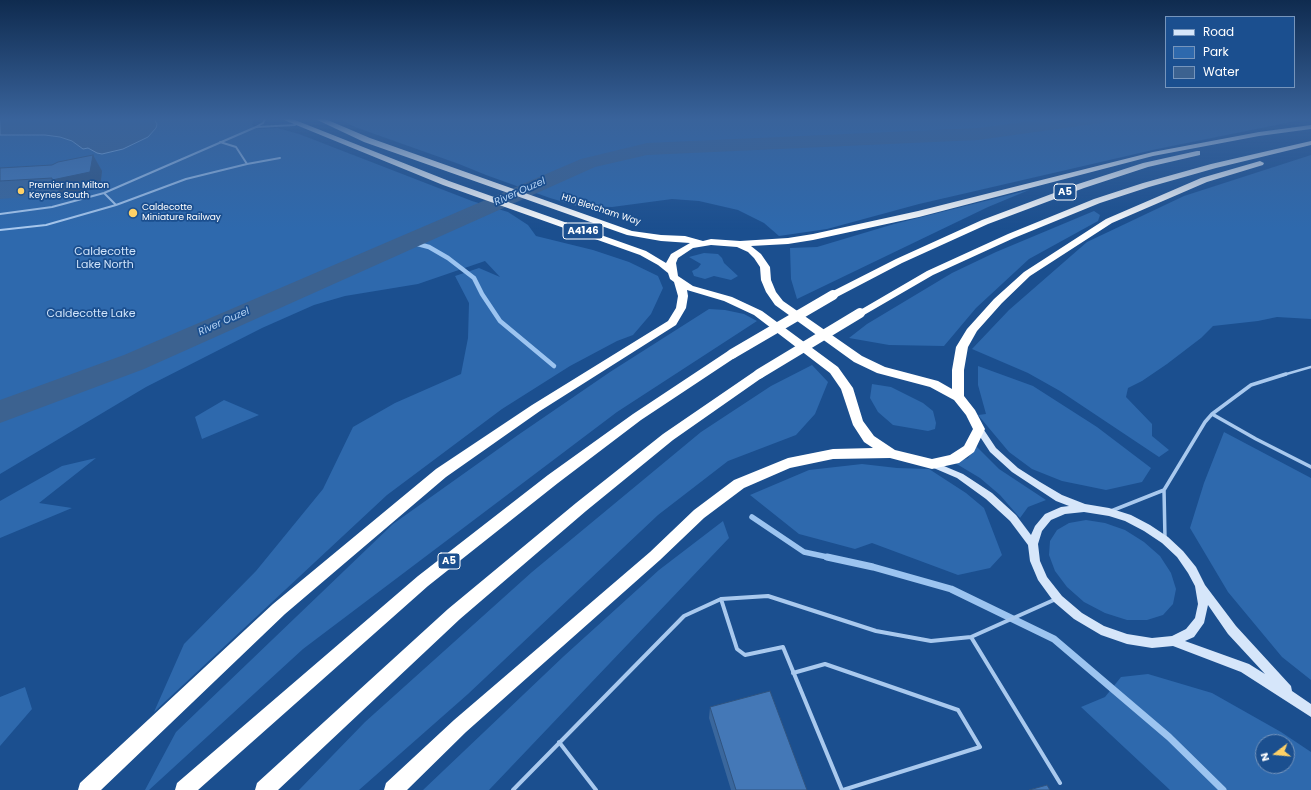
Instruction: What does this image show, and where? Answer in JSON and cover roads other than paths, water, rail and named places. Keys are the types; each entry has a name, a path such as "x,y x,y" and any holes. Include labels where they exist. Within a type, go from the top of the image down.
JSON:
{"highway":[{"name":"A4146","path":"374,155 466,190 643,253 661,263 675,277"},
{"name":"H10 Bletcham Way","path":"408,155 630,233 661,238 685,239 701,243"},
{"path":"87,790 280,609 441,474 536,408 642,344 672,323 681,308 683,296 671,263 674,256 685,248 701,243 723,242 739,244 788,241 919,214 1151,155"},
{"name":"A5","path":"184,790 423,581 553,479 637,418 732,354 833,295 899,261 985,222 1082,186 1146,165 1191,155"},
{"name":"A5","path":"264,790 454,614 581,507 668,437 759,374 930,273 1011,236 1097,201 1161,180 1262,155"},
{"path":"958,398 958,370 962,347 972,329 998,301 1027,274 1110,221 1204,180 1271,159 1278,155"},
{"path":"393,790 460,726 655,556 699,514 739,484 788,463 833,454 890,454 932,464 954,459 969,449 979,429 971,412 958,398 934,384 881,370 858,359 779,303 771,292 766,280 765,267 758,256 751,250 739,244"},
{"path":"675,277 689,288 728,299 758,312 834,370 847,388 857,422 869,439 890,454"}],"street":[{"path":"979,429 993,450 1015,470 1037,485 1059,498 1084,508 1109,512 1128,518 1165,540 1180,554 1192,570 1200,586 1232,630 1294,699"},
{"path":"932,464 960,476 989,496 1013,518 1033,544"},
{"path":"1084,508 1064,510 1048,517 1038,529 1033,544 1035,561 1043,580 1058,599 1078,616 1102,630 1120,637 1152,643 1173,641 1190,633 1200,620 1203,604 1200,586"},
{"path":"1173,641 1245,668 1311,711"}],"lane":[{"path":"0,214 52,207 104,193 192,155"},
{"path":"241,155 247,164"},
{"path":"0,230 46,225 116,205 186,179 247,164 280,158"},
{"path":"104,193 116,205"},
{"path":"1165,540 1164,490 1177,466 1212,414 1251,385 1311,368"},
{"path":"1212,414 1256,439 1311,467"},
{"path":"1109,512 1164,490"},
{"path":"513,790 684,616 721,599 768,596 876,631 931,642 971,637 1058,599"},
{"path":"721,599 737,649 745,655 782,646 842,790 980,747 958,710 825,664 794,673"},
{"path":"971,637 1060,783"},
{"path":"559,742 596,790"}],"waterway":[{"name":"River Ouzel","path":"0,412 134,362 588,163 622,155"},
{"path":"410,242 429,247 448,258 474,278 482,294 500,321 554,366"},
{"path":"752,517 804,552 832,558"},
{"path":"827,557 873,567 951,589 1054,639 1169,737 1223,790"}],"place":[{"name":"Premier Inn Milton Keynes South","path":"21,191"},
{"name":"Caldecotte Miniature Railway","path":"133,213"}],"park label":[{"name":"Caldecotte Lake North","path":"105,258"},
{"name":"Caldecotte Lake","path":"91,314"}]}
